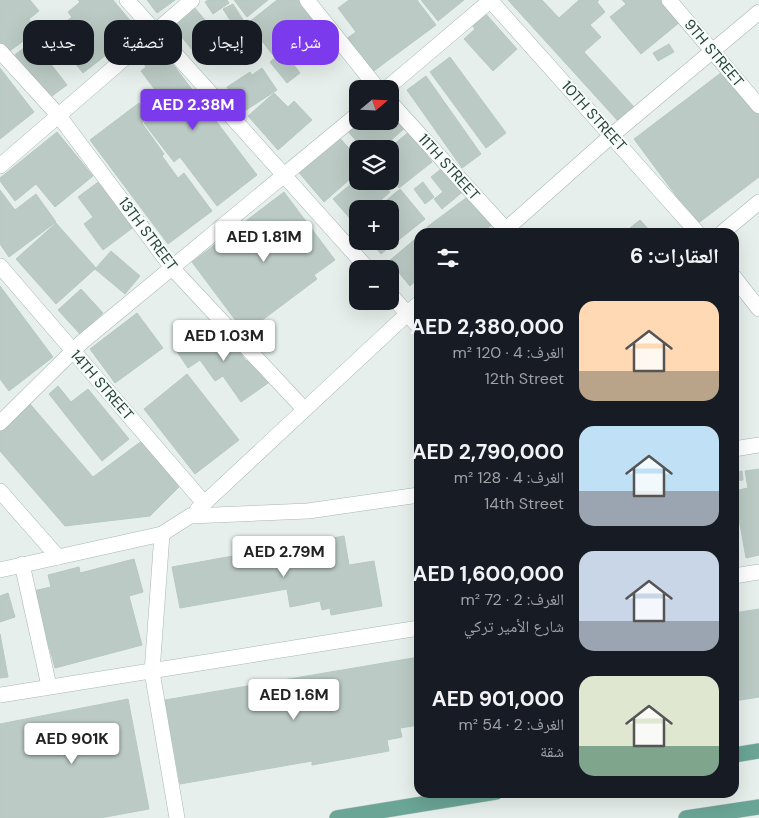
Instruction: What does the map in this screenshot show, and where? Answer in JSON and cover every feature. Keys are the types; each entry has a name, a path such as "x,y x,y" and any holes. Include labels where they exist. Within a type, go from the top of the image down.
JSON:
{"main road":[{"path":"739,754 759,751"},
{"path":"337,818 459,798"},
{"path":"686,818 759,807"}],"street":[{"path":"127,0 145,20"},
{"path":"170,20 192,0"},
{"path":"307,0 371,80"},
{"path":"397,80 491,0"},
{"name":"10TH STREET","path":"491,0 693,228"},
{"name":"9TH STREET","path":"669,0 759,106"},
{"path":"510,228 611,136 759,12"},
{"name":"13TH STREET","path":"0,52 59,116 173,269 304,409"},
{"path":"182,61 360,260"},
{"path":"0,166 118,65"},
{"name":"11TH STREET","path":"399,112 502,228"},
{"path":"0,423 73,351 349,122"},
{"path":"728,228 759,202"},
{"name":"14TH STREET","path":"0,266 204,503"},
{"path":"739,284 759,309"},
{"path":"399,305 414,322"},
{"path":"0,570 162,534 190,516 414,307"},
{"path":"739,448 759,445"},
{"path":"0,492 58,557"},
{"path":"190,516 308,512 414,496"},
{"path":"162,534 152,672 176,818"},
{"path":"22,564 49,686"},
{"path":"739,575 759,572"},
{"path":"0,695 414,629"}],"building":[{"path":"0,0 30,0 39,11 30,20 23,20 23,41 7,53 0,44"},
{"path":"78,0 113,0 130,20 104,20 104,57 94,64 94,20 68,20 72,17 68,12 80,2"},
{"path":"147,0 175,0 157,13"},
{"path":"208,0 227,0 229,3 213,14 205,2"},
{"path":"234,0 268,0 247,17"},
{"path":"277,0 305,0 321,20 272,20 272,54 262,41 262,20 252,20"},
{"path":"349,0 417,0 436,25 371,73 346,39 356,32 338,8"},
{"path":"421,0 464,0 438,21"},
{"path":"508,0 542,0 559,18 579,0 599,0 597,2 605,12 590,25 601,37 584,52 634,107 618,121"},
{"path":"622,0 662,0 680,22 641,54 610,17 626,4"},
{"path":"233,4 243,20 230,20 223,9"},
{"path":"194,7 205,20 192,20 192,50 182,37 182,20 178,20"},
{"path":"485,13 517,49 493,71 464,39 475,29 472,25"},
{"path":"669,44 674,52 658,61 653,53"},
{"path":"23,49 23,65 52,65 67,85 48,99 12,57"},
{"path":"450,57 506,133 486,148 430,72"},
{"path":"76,65 93,65 83,73"},
{"path":"145,65 173,65 257,175 217,206 180,157 174,162 144,123 167,106 141,71 146,67"},
{"path":"272,65 294,65 300,73 287,83"},
{"path":"0,68 34,112 0,139"},
{"path":"262,68 277,90 243,112 227,87 250,72 252,75"},
{"path":"726,69 759,112 759,177 697,224 634,139"},
{"path":"426,76 481,154 462,168 407,90"},
{"path":"274,93 288,107 294,101 312,120 278,150 248,116"},
{"path":"139,103 149,117 142,123 164,154 162,156 178,178 184,173 212,211 168,244 90,140"},
{"path":"399,119 406,127 391,140 355,140 347,130 349,128 349,130 399,130"},
{"path":"57,132 93,176 55,207 36,184 15,201 0,181 0,178"},
{"path":"409,132 432,162 399,188 399,140"},
{"path":"336,134 349,148 349,180 324,202 296,169"},
{"path":"446,165 466,189 442,209 434,199 443,192 431,177"},
{"path":"101,180 135,226 103,250 84,224 93,217 78,197"},
{"path":"423,182 434,197 425,204 414,189"},
{"path":"349,186 349,190 388,190 390,192 381,200 349,200 349,217 333,199"},
{"path":"0,190 15,210 36,194 56,222 9,257 0,244"},
{"path":"399,190 425,219 399,240 399,200 387,200"},
{"path":"284,192 335,260 314,275 317,279 245,333 192,262"},
{"path":"470,195 492,225 488,228 427,227"},
{"path":"640,220 647,228 630,228"},
{"path":"56,223 96,268 56,304 16,259"},
{"path":"414,240 414,282 410,286 399,273 399,260 390,260"},
{"path":"378,250 386,250 381,254"},
{"path":"111,251 140,276 125,294 95,269"},
{"path":"0,286 53,357 9,391 0,379"},
{"path":"81,289 103,313 80,334 58,310"},
{"path":"137,313 163,348 115,383 90,349"},
{"path":"222,326 246,361 254,355 271,381 241,402 223,376 215,381 200,360 188,368 174,347 200,329 206,337"},
{"path":"187,374 239,440 195,474 144,409"},
{"path":"58,386 71,402 88,389 129,439 102,461 49,394"},
{"path":"30,404 93,477 143,440 179,487 150,516 65,526 0,451 0,426"},
{"path":"759,469 759,555 746,558 739,519 739,490 748,488 745,471"},
{"path":"742,471 743,480 739,480 739,472"},
{"path":"344,536 349,565 374,561 382,606 331,615 330,608 322,610 320,601 290,607 287,589 180,608 172,567"},
{"path":"134,559 143,592 129,596 142,645 55,668 45,632 42,633 33,591 51,587 48,575 79,567 80,573"},
{"path":"8,593 15,617 0,622 0,596"},
{"path":"759,609 759,697 739,700 739,612"},
{"path":"0,634 8,677 0,678"},
{"path":"414,658 414,726 400,728 402,737 387,740 389,751 312,765 312,761 180,784 165,700"},
{"path":"128,699 149,809 100,818 0,818 0,724"}]}
